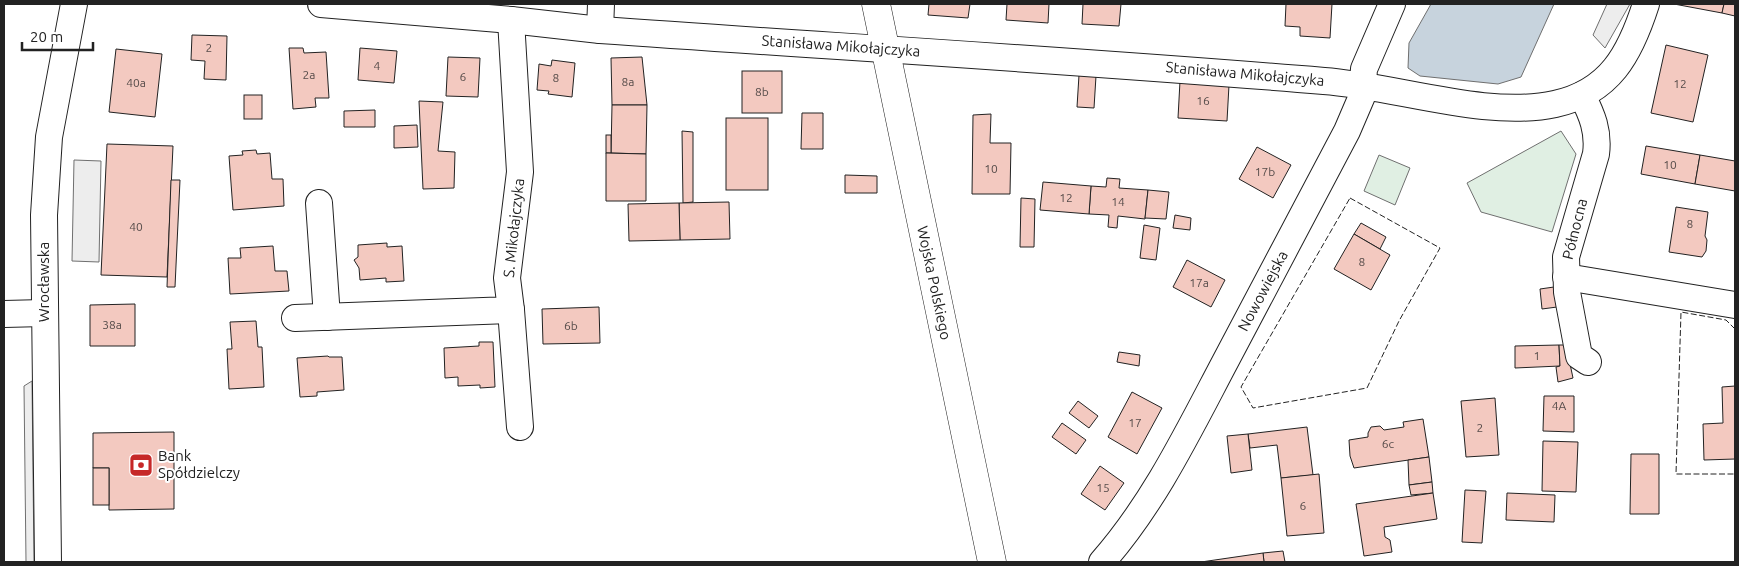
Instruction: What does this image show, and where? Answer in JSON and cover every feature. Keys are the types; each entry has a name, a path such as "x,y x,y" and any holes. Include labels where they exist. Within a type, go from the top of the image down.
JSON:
{"main road":[{"name":"Wojska Polskiego","path":"876,4 992,562"}],"street":[{"name":"Wrocławska","path":"48,562 44,215 49,137 74,4"},
{"name":"Stanisława Mikołajczyka","path":"321,4 512,20 600,30 1143,66 1362,85"},
{"path":"600,30 601,4"},
{"name":"Nowowiejska","path":"1102,562 1122,539 1150,499 1193,424 1347,131 1362,96 1364,69 1392,4"},
{"path":"1362,85 1493,107 1540,107 1582,95 1604,80 1624,57 1635,37 1646,4"},
{"name":"S. Mikołajczyka","path":"512,20 520,172 508,278 520,427"},
{"name":"Północna","path":"1582,95 1596,127 1597,147 1568,244 1566,277 1579,356 1588,362"},
{"path":"319,202 327,317"},
{"path":"1566,277 1735,305"},
{"path":"295,318 510,310"},
{"path":"4,314 44,313"}],"green space":[{"path":"1561,131 1576,154 1552,232 1481,212 1467,183"},
{"path":"1379,155 1410,168 1395,205 1364,191"}],"shaded area":[{"path":"1431,4 1554,4 1521,77 1498,84 1420,76 1408,68 1409,43"},
{"path":"1607,4 1630,4 1605,48 1593,35"},
{"path":"74,160 101,161 99,262 72,261"},
{"path":"32,381 34,562 26,562 24,386"}],"building":[{"path":"929,4 970,4 968,18 928,15"},
{"path":"1007,4 1049,4 1048,23 1006,20"},
{"path":"1083,4 1121,4 1119,26 1082,24"},
{"path":"1286,4 1332,4 1330,38 1300,36 1300,27 1285,26"},
{"path":"1674,4 1724,4 1722,13"},
{"path":"1724,4 1735,4 1735,16 1722,13"},
{"path":"192,35 227,36 226,80 204,79 205,61 191,60"},
{"path":"1666,45 1708,55 1693,122 1651,113"},
{"path":"289,48 303,48 304,53 326,52 329,98 315,98 316,107 293,109"},
{"path":"360,48 397,51 394,83 358,80"},
{"path":"116,49 162,54 155,117 109,112"},
{"path":"448,57 480,58 478,97 446,96"},
{"path":"642,57 647,105 612,105 611,58"},
{"path":"552,60 575,63 572,97 548,94 549,91 537,90 539,64 551,66"},
{"path":"742,71 782,71 782,113 742,113"},
{"path":"1079,75 1096,76 1094,108 1077,107"},
{"path":"1180,81 1229,85 1227,121 1178,118"},
{"path":"244,95 262,95 262,119 244,119"},
{"path":"419,101 443,102 438,151 455,152 454,188 423,189"},
{"path":"612,105 647,105 646,154 611,153"},
{"path":"375,110 375,127 344,127 344,111"},
{"path":"802,113 823,113 823,149 801,149"},
{"path":"991,114 990,143 1011,143 1010,194 972,194 973,115"},
{"path":"726,118 768,118 768,190 726,190"},
{"path":"417,125 418,147 394,148 394,126"},
{"path":"682,131 693,132 693,202 683,203"},
{"path":"606,135 611,135 611,153 606,153"},
{"path":"107,144 173,146 167,277 101,275"},
{"path":"1646,146 1700,155 1695,184 1641,174"},
{"path":"1257,147 1291,165 1273,198 1239,179"},
{"path":"256,150 257,154 270,153 272,179 283,179 284,206 233,210 229,156 243,155 242,151"},
{"path":"606,153 646,154 646,201 606,201"},
{"path":"1700,155 1735,161 1735,191 1695,184"},
{"path":"845,175 877,176 877,193 845,193"},
{"path":"1107,178 1120,179 1119,188 1148,190 1145,219 1118,216 1117,228 1108,227 1109,215 1089,214 1091,186 1106,187"},
{"path":"171,180 180,180 175,287 167,287"},
{"path":"1043,182 1091,186 1089,214 1040,210"},
{"path":"1148,190 1169,192 1166,219 1145,218"},
{"path":"1021,198 1035,199 1034,247 1020,247"},
{"path":"729,202 730,239 680,240 679,203"},
{"path":"679,203 680,240 629,241 628,204"},
{"path":"1676,207 1708,212 1705,236 1707,240 1706,251 1702,257 1669,252"},
{"path":"1175,215 1191,218 1190,230 1173,228"},
{"path":"1361,223 1386,237 1380,249 1354,234"},
{"path":"1144,225 1160,228 1156,260 1140,258"},
{"path":"1354,234 1390,255 1371,290 1334,269"},
{"path":"387,243 387,247 402,246 404,281 386,282 386,278 360,280 359,268 354,260 358,257 358,245"},
{"path":"273,246 275,271 287,271 289,291 230,294 228,258 241,258 240,248"},
{"path":"1187,260 1225,280 1211,307 1173,287"},
{"path":"1554,287 1557,307 1542,309 1540,289"},
{"path":"135,304 135,346 90,346 90,305"},
{"path":"599,307 600,343 543,344 542,309"},
{"path":"256,321 258,347 262,347 264,387 229,389 227,349 232,349 230,322"},
{"path":"479,342 493,342 495,387 480,388 480,385 458,386 458,377 445,378 444,348 479,346"},
{"path":"1559,345 1560,366 1515,368 1515,346"},
{"path":"1559,345 1566,345 1573,378 1558,382 1556,367 1560,366"},
{"path":"1119,352 1140,355 1139,366 1117,362"},
{"path":"342,357 344,390 317,392 317,396 300,397 297,358"},
{"path":"1735,386 1735,459 1704,460 1703,424 1723,423 1722,387"},
{"path":"1132,392 1162,408 1137,454 1108,437"},
{"path":"1544,396 1574,396 1574,432 1543,431"},
{"path":"1495,398 1499,455 1466,457 1461,401"},
{"path":"1078,401 1098,416 1089,428 1069,413"},
{"path":"1423,419 1429,457 1354,468 1350,456 1349,440 1368,437 1371,427 1380,426 1384,430 1404,427 1403,422"},
{"path":"1062,423 1086,440 1076,454 1052,437"},
{"path":"1307,427 1313,475 1281,478 1277,445 1250,448 1248,434"},
{"path":"174,432 174,509 109,510 109,468 93,468 93,433"},
{"path":"1248,434 1252,470 1231,473 1227,436"},
{"path":"1543,441 1578,442 1576,492 1542,491"},
{"path":"1631,454 1659,454 1659,514 1630,514"},
{"path":"1429,457 1432,482 1409,485 1408,460"},
{"path":"1100,466 1124,483 1105,510 1081,494"},
{"path":"93,468 109,468 109,505 93,505"},
{"path":"1319,474 1324,533 1287,536 1281,478"},
{"path":"1432,482 1433,493 1411,495 1409,485"},
{"path":"1465,490 1486,491 1482,543 1462,542"},
{"path":"1433,493 1437,519 1384,527 1385,537 1390,540 1392,552 1364,556 1356,504"},
{"path":"1507,493 1555,495 1554,522 1506,520"},
{"path":"1283,551 1285,562 1264,562 1263,553"},
{"path":"1263,553 1264,562 1201,562"}],"fence":[{"path":"1350,198 1440,248 1399,321 1367,388 1253,408 1241,387 1350,198"},
{"path":"1735,329 1726,320 1681,312 1676,474 1735,474"}],"place":[{"name":"Bank Spółdzielczy","path":"141,465"}]}
